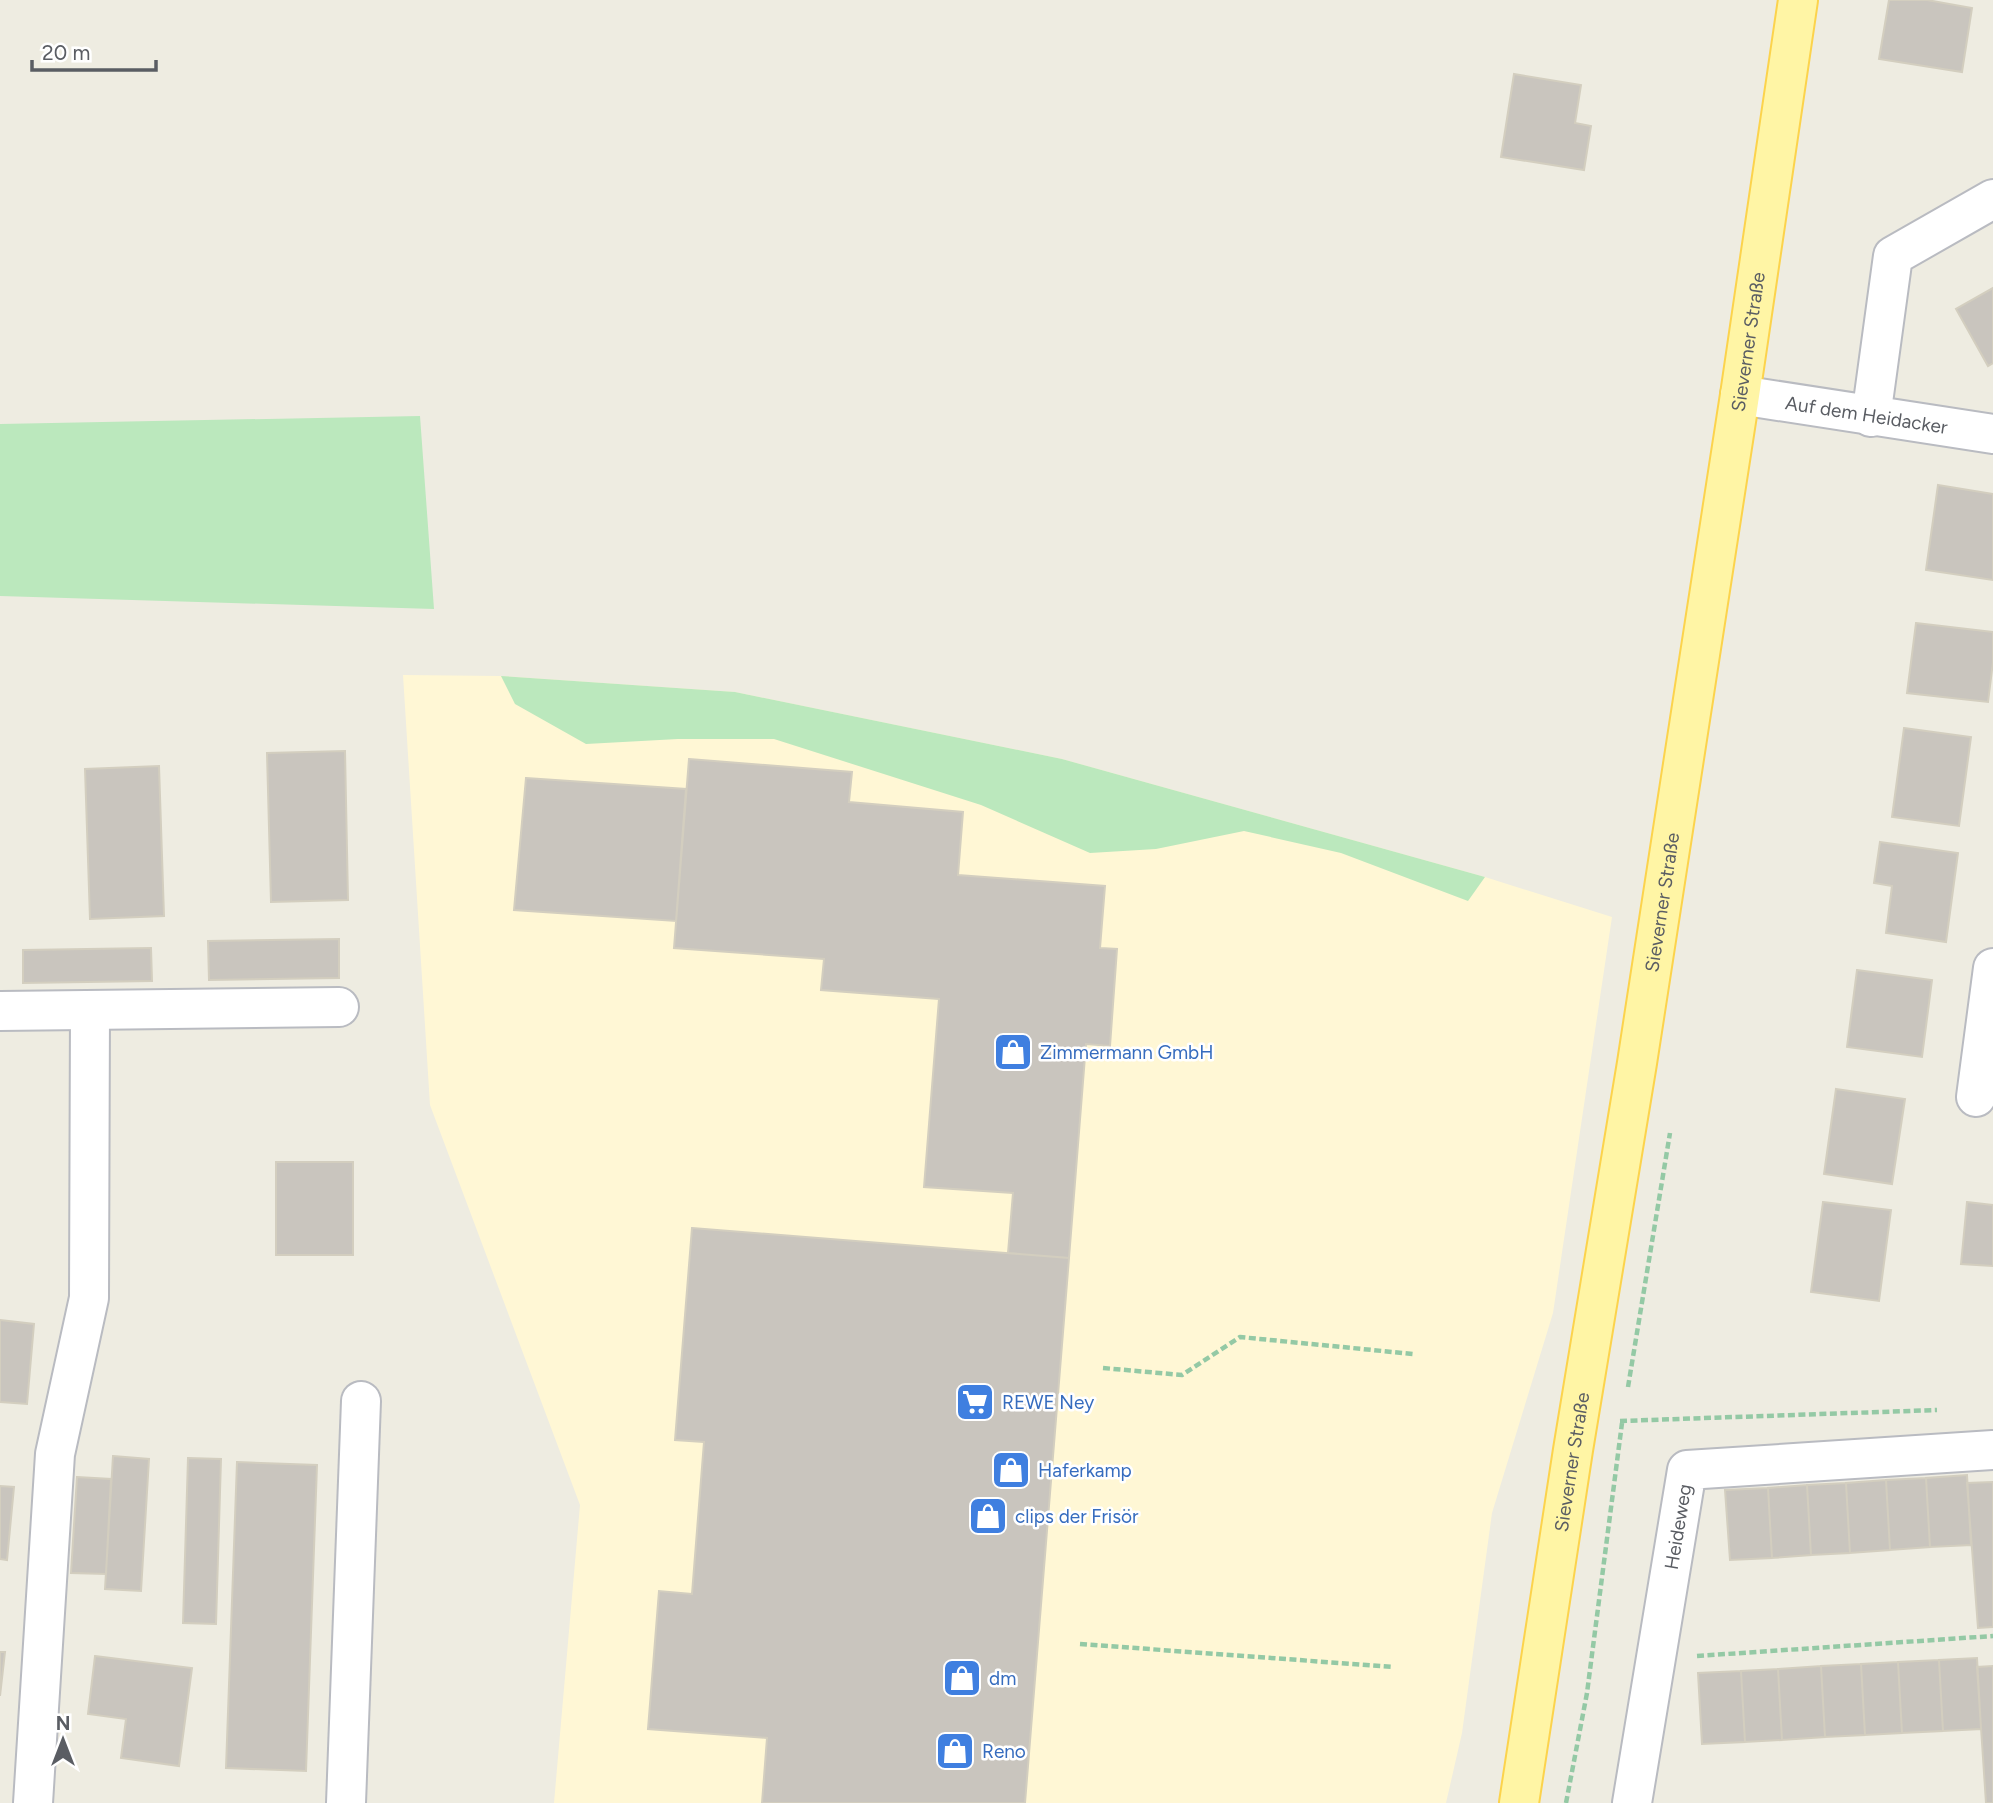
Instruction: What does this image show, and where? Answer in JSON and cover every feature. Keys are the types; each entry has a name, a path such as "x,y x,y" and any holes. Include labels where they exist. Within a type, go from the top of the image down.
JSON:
{"main road":[{"name":"Sieverner Straße","path":"1519,1803 1740,395 1798,0"}],"street":[{"path":"1871,417 1893,256 1993,199"},
{"name":"Auf dem Heidacker","path":"1740,395 1993,434"},
{"path":"1976,1097 1993,968"},
{"path":"0,1011 339,1007"},
{"path":"33,1803 55,1454 89,1298 90,1010"},
{"path":"346,1803 361,1401"},
{"name":"Heideweg","path":"1632,1803 1687,1470 1993,1450"}],"path":[{"path":"1103,1368 1182,1375 1240,1337 1413,1354"},
{"path":"1578,1422 1938,1410"},
{"path":"1656,1659 1993,1636"},
{"path":"1080,1644 1394,1667"}],"shaded area":[{"path":"403,675 501,676 735,692 1062,759 1485,877 1612,917 1553,1313 1492,1513 1462,1733 1446,1803 554,1803 580,1505 430,1105"}],"green space":[{"path":"420,416 434,609 0,596 0,424"},
{"path":"501,676 735,692 1062,759 1485,877 1468,901 1341,853 1244,831 1156,849 1090,853 981,805 774,739 678,739 586,744 515,704"}],"building":[{"path":"1889,0 1927,0 1972,8 1962,72 1879,59"},
{"path":"1514,74 1581,85 1575,123 1591,126 1584,170 1501,157"},
{"path":"1993,288 1993,363 1988,366 1956,309"},
{"path":"1938,485 1993,494 1993,580 1926,570"},
{"path":"1916,623 1993,632 1993,662 1988,702 1907,693"},
{"path":"1904,728 1971,737 1959,826 1892,817"},
{"path":"345,751 348,900 271,902 267,753"},
{"path":"689,759 852,772 849,802 963,812 958,875 1105,886 1100,948 1117,949 1110,1046 1086,1044 1069,1258 1008,1253 1013,1193 924,1187 939,999 821,990 824,959 674,948"},
{"path":"159,766 164,916 90,919 85,769"},
{"path":"526,778 686,789 676,921 514,910"},
{"path":"1880,842 1958,853 1946,942 1886,933 1892,886 1874,883"},
{"path":"339,939 339,978 209,980 208,941"},
{"path":"151,948 152,981 23,983 23,950"},
{"path":"1857,970 1932,980 1922,1057 1847,1047"},
{"path":"1836,1089 1905,1099 1892,1184 1824,1174"},
{"path":"276,1162 353,1162 353,1255 276,1255"},
{"path":"1823,1202 1891,1210 1879,1301 1811,1292"},
{"path":"1967,1202 1993,1205 1993,1266 1961,1264"},
{"path":"692,1228 1069,1258 1025,1803 762,1803 767,1738 648,1729 659,1591 692,1594 704,1442 675,1440"},
{"path":"0,1320 34,1324 27,1404 0,1402"},
{"path":"113,1456 149,1459 141,1591 105,1589"},
{"path":"188,1458 221,1459 216,1624 183,1623"},
{"path":"237,1462 317,1465 306,1771 226,1768"},
{"path":"1967,1475 1971,1545 1930,1547 1926,1478"},
{"path":"77,1477 111,1479 106,1574 71,1573"},
{"path":"1926,1478 1930,1547 1890,1550 1886,1480"},
{"path":"1886,1480 1890,1550 1850,1553 1846,1483"},
{"path":"1993,1482 1993,1627 1978,1628 1967,1483"},
{"path":"1846,1483 1850,1553 1811,1555 1807,1485"},
{"path":"1807,1485 1811,1555 1772,1558 1768,1488"},
{"path":"0,1486 14,1487 7,1560 0,1559"},
{"path":"1768,1488 1772,1558 1730,1560 1725,1490"},
{"path":"0,1652 5,1652 0,1696"},
{"path":"95,1656 192,1668 179,1766 121,1758 126,1719 88,1714"},
{"path":"1977,1658 1981,1729 1943,1731 1939,1660"},
{"path":"1939,1660 1943,1731 1902,1733 1898,1662"},
{"path":"1898,1662 1902,1733 1865,1735 1861,1664"},
{"path":"1861,1664 1865,1735 1825,1737 1821,1666"},
{"path":"1821,1666 1825,1737 1782,1740 1778,1669"},
{"path":"1993,1666 1993,1803 1986,1803 1977,1667"},
{"path":"1778,1669 1782,1740 1745,1742 1741,1671"},
{"path":"1741,1671 1745,1742 1702,1744 1698,1673"}],"place":[{"name":"Zimmermann GmbH","path":"1013,1052"},
{"name":"REWE Ney","path":"975,1402"},
{"name":"Haferkamp","path":"1011,1470"},
{"name":"clips der Frisör","path":"988,1516"},
{"name":"dm","path":"962,1678"},
{"name":"Reno","path":"955,1751"}]}
